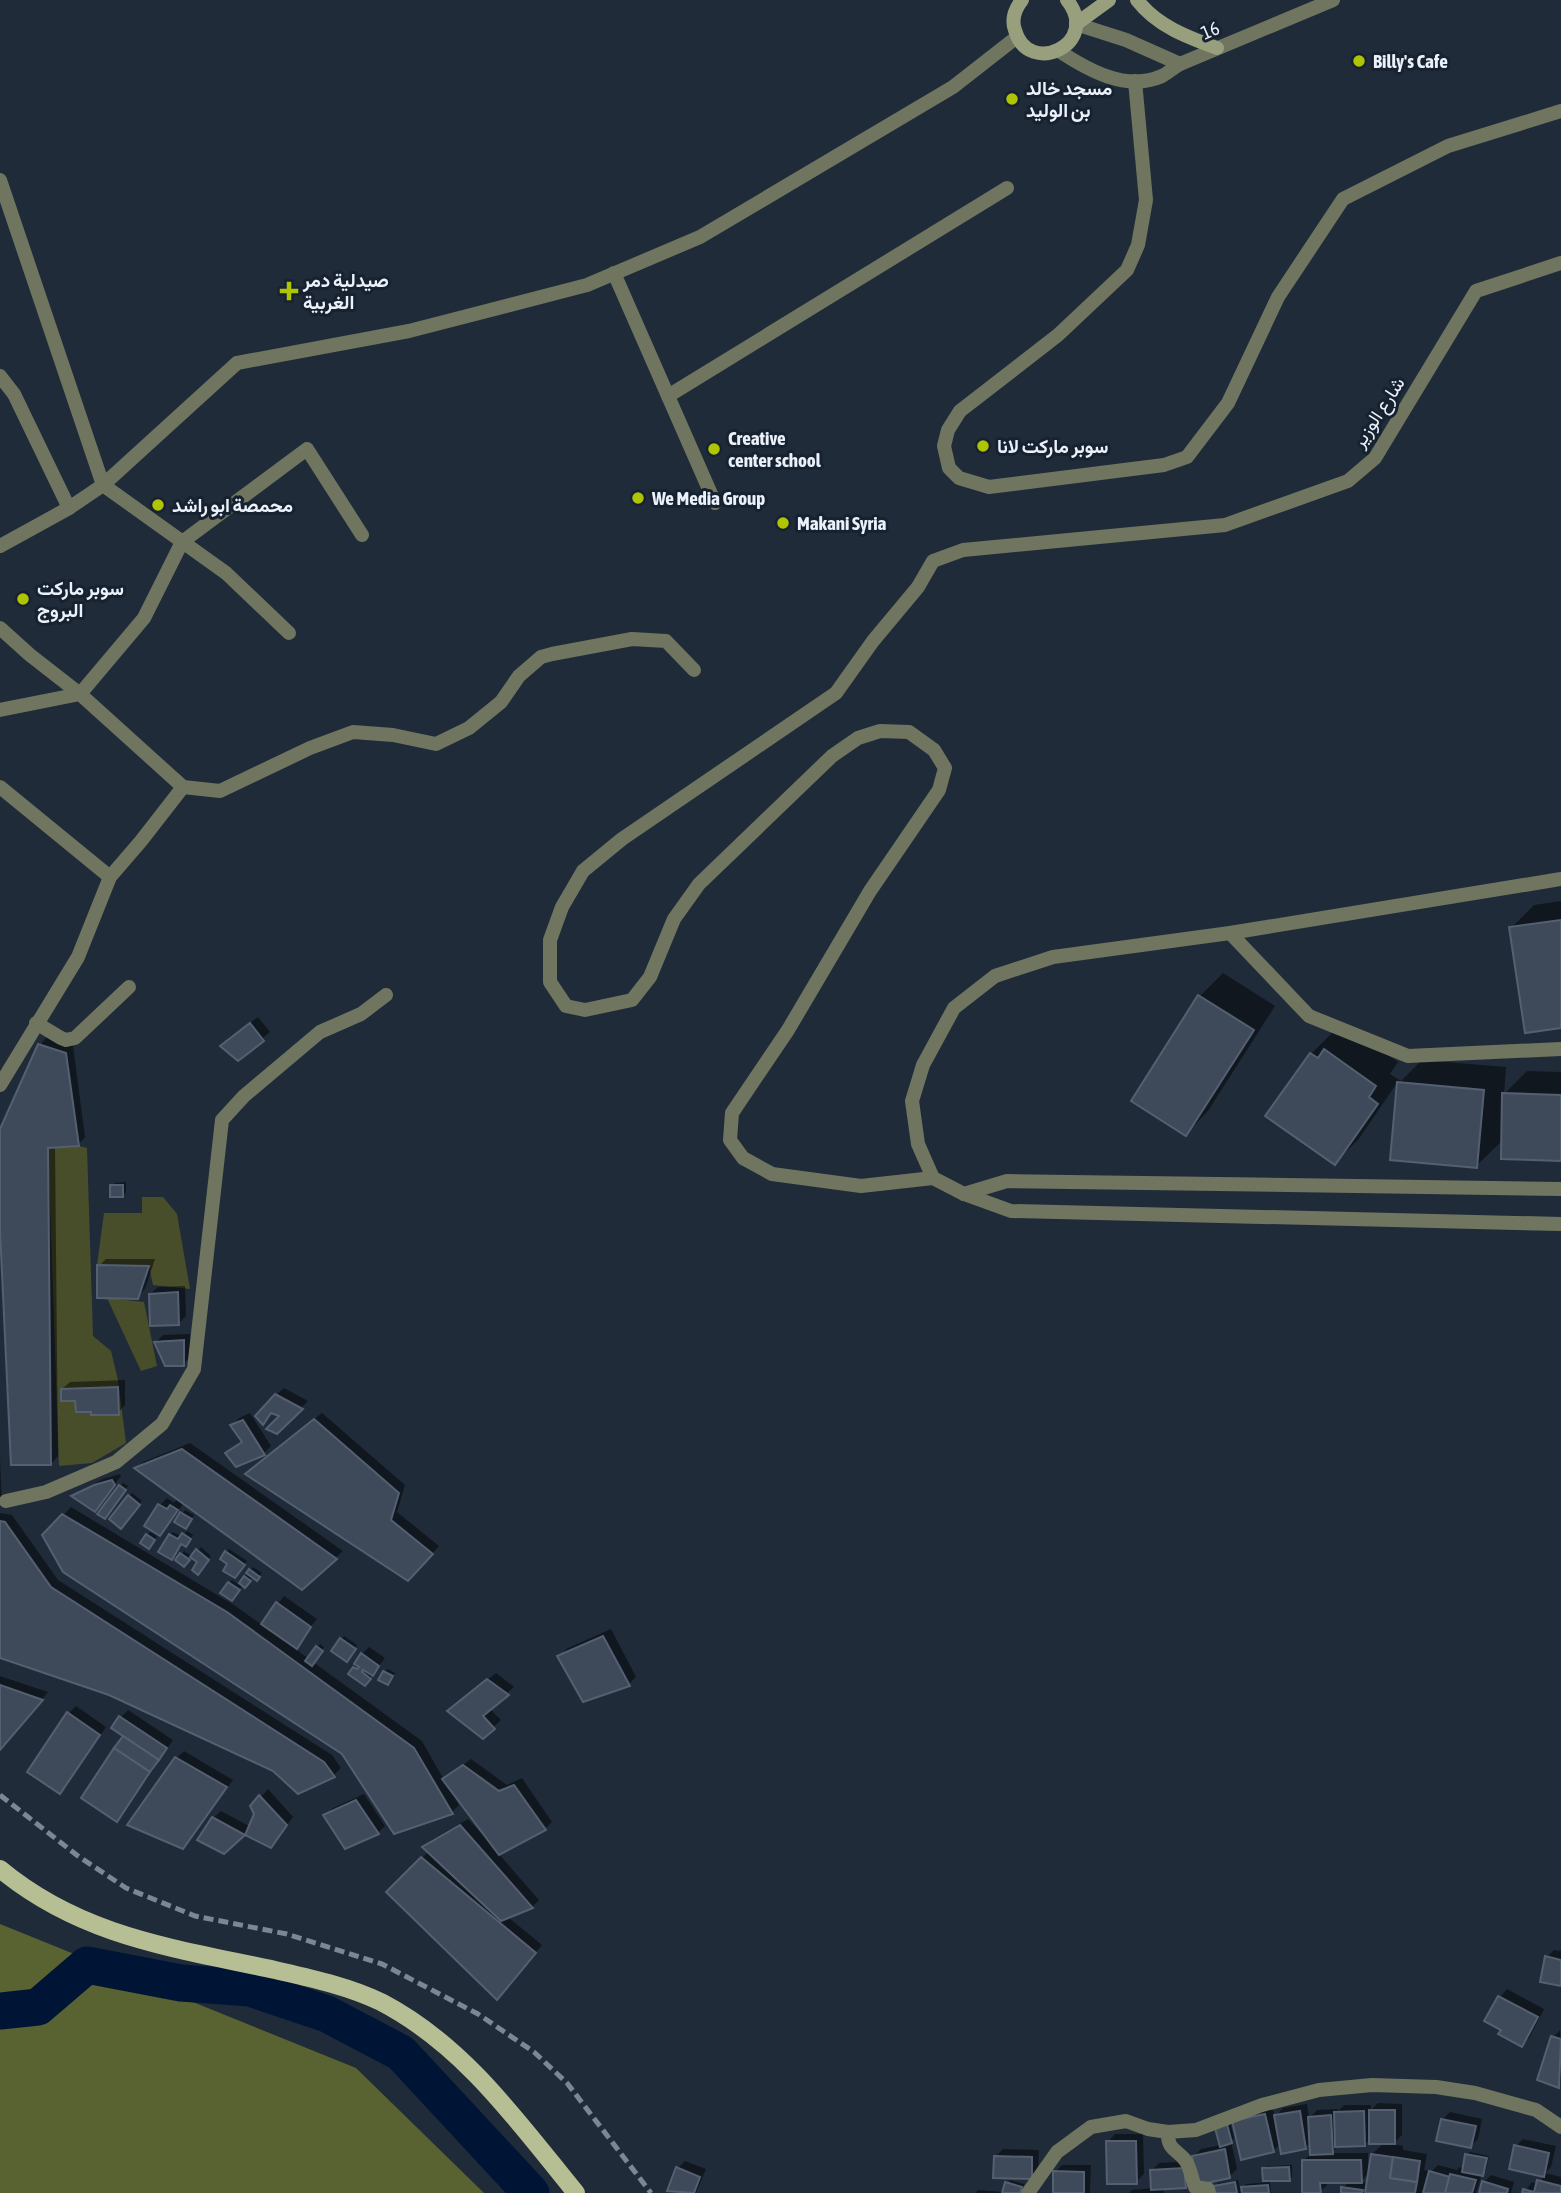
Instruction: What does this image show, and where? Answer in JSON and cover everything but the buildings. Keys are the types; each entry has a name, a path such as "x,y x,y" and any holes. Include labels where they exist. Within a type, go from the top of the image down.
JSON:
{"main road":[{"path":"1022,0 1016,8 1013,27 1023,45 1040,54 1059,51 1071,40 1076,24 1073,7 1067,0"},
{"path":"1076,24 1108,0"},
{"path":"1137,0 1155,18 1180,35 1217,48"},
{"path":"0,1869 45,1902 109,1931 344,1988 380,2002 416,2023 469,2066 498,2097 576,2193"}],"street":[{"name":"16","path":"1059,51 1097,73 1135,81 1161,76 1180,64 1333,0"},
{"path":"1076,24 1126,40 1180,64"},
{"path":"1,545 69,508 103,485 236,363 409,331 586,285 700,237 953,87 1017,37"},
{"path":"1135,81 1146,200 1138,245 1127,270 1058,334 960,411 948,430 944,446 949,468 959,478 989,487 1164,465 1187,457 1228,403 1278,297 1343,199 1448,146 1561,111"},
{"path":"0,180 103,485 226,573 289,634"},
{"path":"668,397 1007,188"},
{"name":"شارع الوزير","path":"933,1178 861,1186 772,1174 743,1158 730,1140 732,1113 788,1030 870,891 939,790 945,768 934,750 909,732 880,731 858,738 832,756 699,884 674,919 650,977 632,1000 585,1010 566,1006 550,982 550,940 562,907 583,870 622,839 836,693 873,641 918,587 933,561 963,550 1225,524 1348,481 1375,458 1476,291 1561,263"},
{"path":"614,273 715,503"},
{"path":"0,376 14,394 69,508"},
{"path":"0,710 80,694 144,618 182,541 307,449 362,535"},
{"path":"0,628 80,694 183,787 220,791 310,748 353,732 393,735 436,744 469,728 500,702 519,676 541,657 552,654 632,639 666,641 694,670"},
{"path":"0,787 110,877"},
{"path":"0,1085 78,957 110,877 183,787"},
{"path":"1561,879 1230,933 1053,957 995,976 954,1008 923,1065 912,1101 918,1144 933,1178 964,1194 1011,1211 1561,1224"},
{"path":"1230,933 1309,1016 1408,1056 1561,1049"},
{"path":"36,1023 65,1040 75,1038 129,988"},
{"path":"6,1501 46,1492 116,1462 162,1424 194,1369 222,1120 244,1096 320,1032 361,1014 386,995"},
{"path":"964,1194 1007,1181 1561,1189"},
{"path":"1028,2193 1057,2152 1091,2127 1126,2121 1148,2129 1168,2132 1196,2130 1262,2105 1319,2090 1372,2085 1436,2087 1475,2092 1536,2110 1561,2127"},
{"path":"1168,2132 1168,2141 1175,2152 1186,2161 1195,2187 1208,2189 1209,2193"}],"green space":[{"path":"48,1148 87,1148 93,1336 111,1351 118,1380 126,1443 92,1463 59,1466"},
{"path":"142,1197 163,1197 177,1214 190,1289 153,1285 149,1266 97,1265 104,1213 142,1213"},
{"path":"107,1298 144,1302 157,1366 141,1371"},
{"path":"0,1924 356,2068 484,2193 0,2193"}],"waterway":[{"path":"0,2011 38,2007 87,1965 181,1983 250,1988 327,2014 401,2053 531,2193"}],"railway":[{"path":"0,1795 78,1856 126,1888 195,1916 287,1934 382,1964 478,2014 534,2052 567,2083 651,2193"}],"place":[{"name":"Billy's Cafe","path":"1359,61"},
{"name":"مسجد خالد بن الوليد","path":"1012,99"},
{"name":"صيدلية دمر الغربية","path":"289,291"},
{"name":"سوبر ماركت لانا","path":"983,446"},
{"name":"Creative center school","path":"714,449"},
{"name":"We Media Group","path":"638,498"},
{"name":"محمصة ابو راشد","path":"158,505"},
{"name":"Makani Syria","path":"783,523"},
{"name":"سوبر ماركت البروج","path":"23,599"}]}
